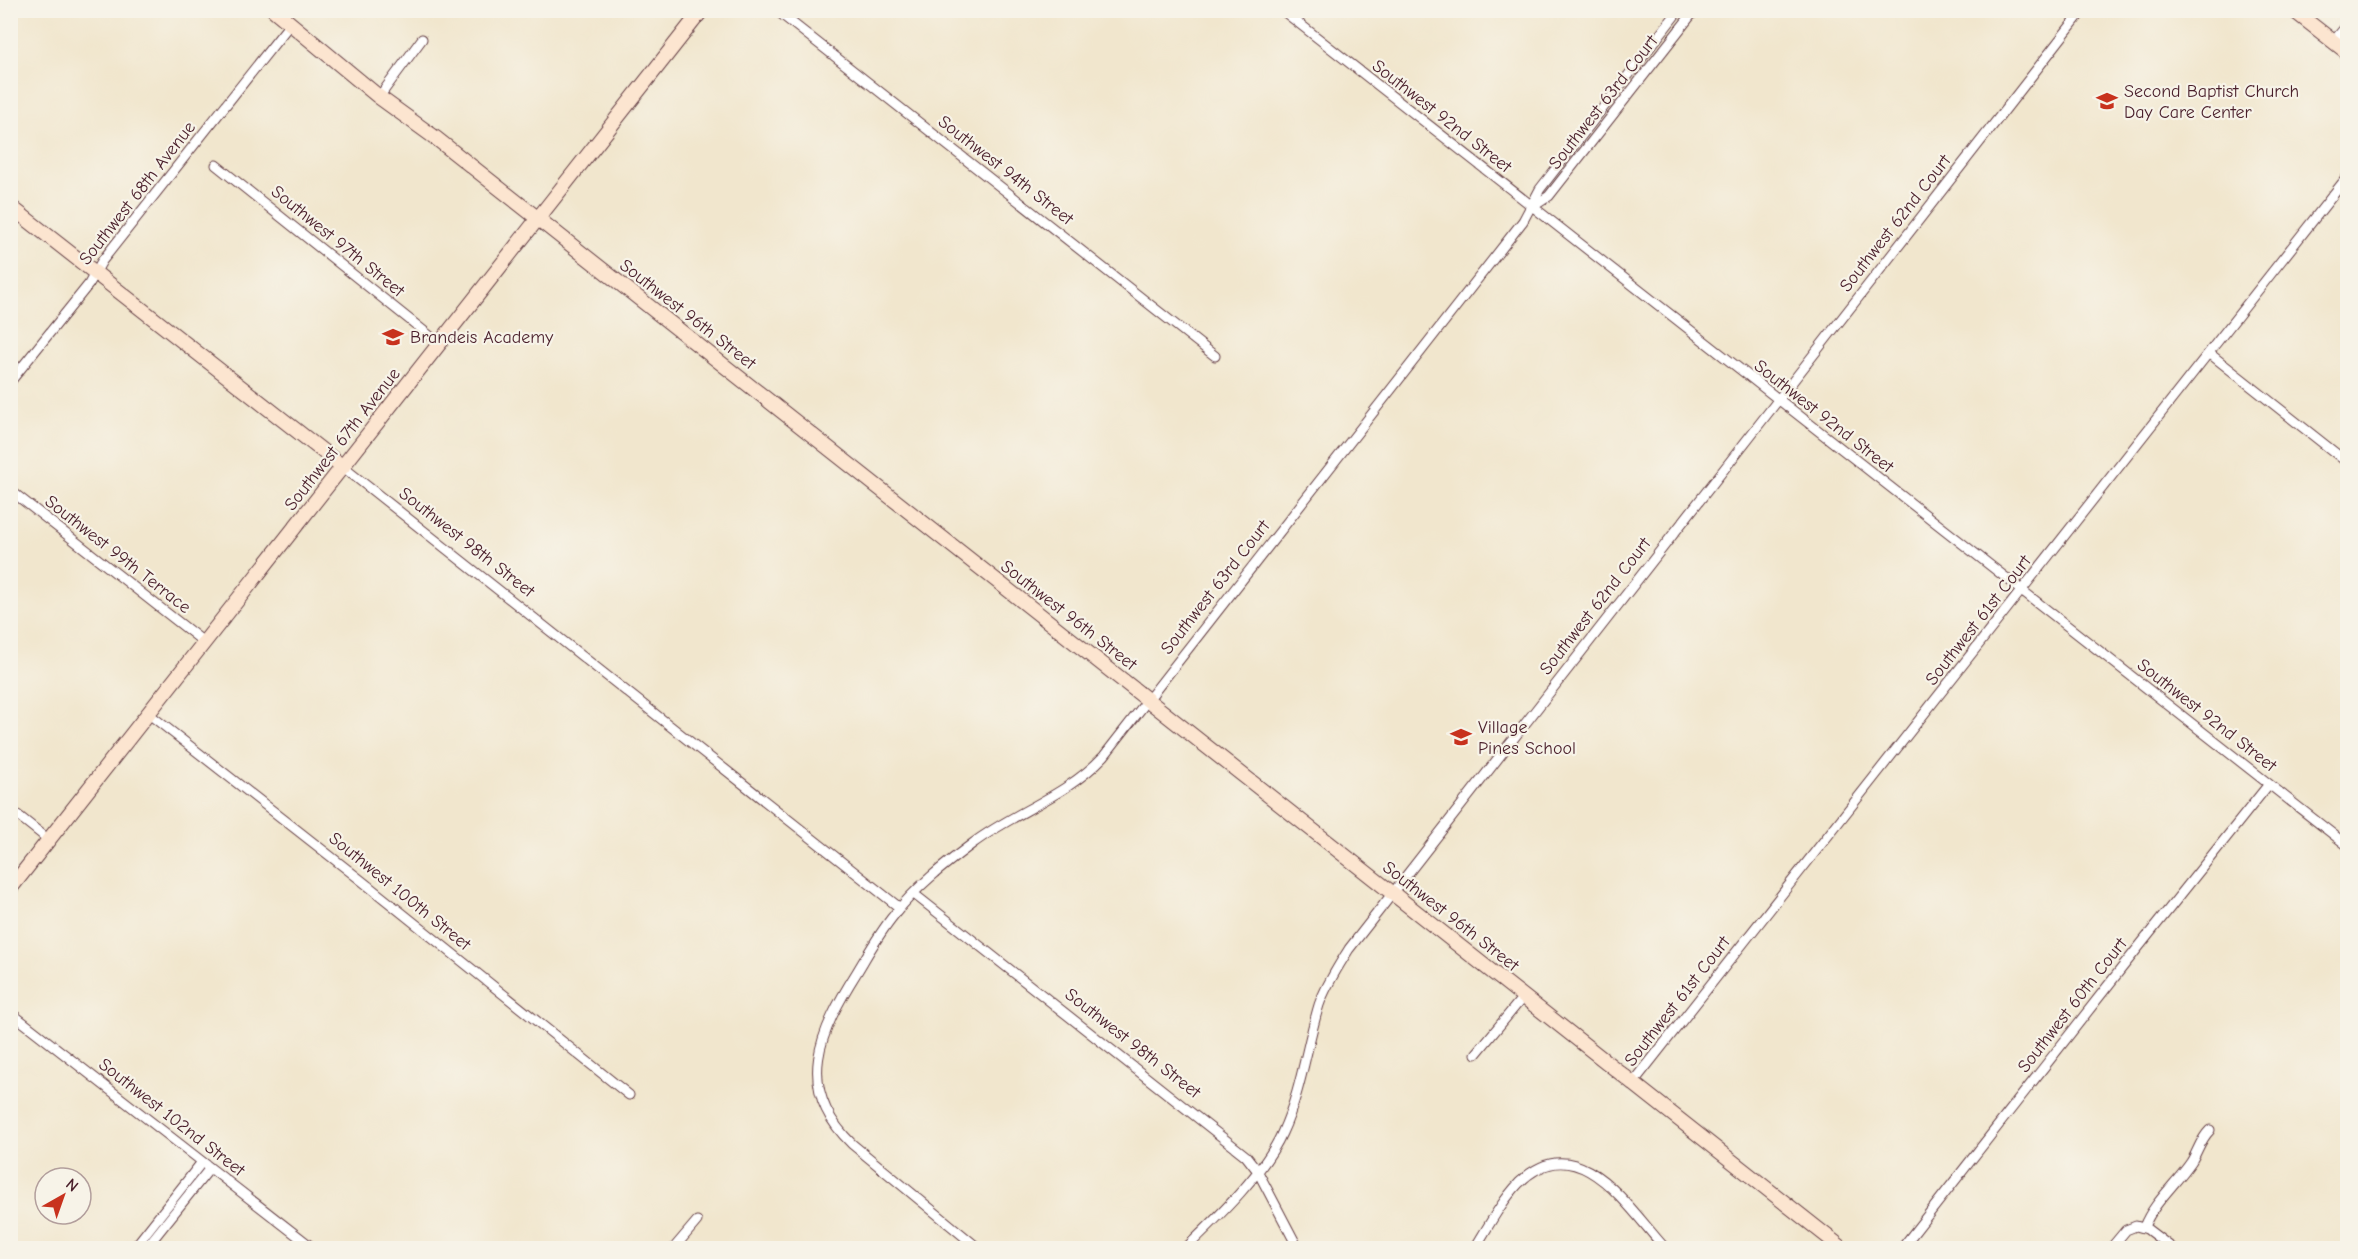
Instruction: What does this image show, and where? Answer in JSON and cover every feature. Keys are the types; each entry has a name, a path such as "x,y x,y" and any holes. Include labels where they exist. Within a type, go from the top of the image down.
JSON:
{"street":[{"name":"Southwest 67th Avenue","path":"10,889 702,10"},
{"name":"Southwest 94th Street","path":"776,10 1215,356"},
{"name":"Southwest 63rd Court","path":"978,1248 852,1144 838,1130 823,1100 818,1064 823,1032 855,975 900,908 940,869 985,834 1048,799 1087,772 1104,756 1523,221 1540,189 1679,10"},
{"name":"Southwest 62nd Court","path":"1186,1248 1226,1208 1279,1139 1293,1105 1324,994 1349,949 2083,10"},
{"path":"2293,10 2342,46 2348,24"},
{"name":"Southwest 92nd Street","path":"1288,12 1531,208 2348,846"},
{"name":"Southwest 63rd Court","path":"1531,208 1549,196 1618,110 1691,12"},
{"name":"Southwest 96th Street","path":"285,16 379,97 437,139 1842,1248"},
{"name":"Southwest 68th Avenue","path":"10,382 89,284 95,272 285,16"},
{"path":"379,97 422,39"},
{"path":"1608,102 1618,110"},
{"name":"Southwest 97th Street","path":"216,165 440,344"},
{"name":"Southwest 61st Court","path":"1634,1083 2348,176"},
{"name":"Southwest 98th Street","path":"10,206 900,908"},
{"path":"2209,353 2348,463"},
{"name":"Southwest 99th Terrace","path":"10,490 205,643"},
{"name":"Southwest 100th Street","path":"148,714 362,881 629,1095"},
{"name":"Southwest 60th Court","path":"1902,1248 2269,784"},
{"path":"10,809 49,840"},
{"name":"Southwest 98th Street","path":"914,894 1246,1156 1257,1170 1298,1248"},
{"path":"1476,1054 1523,997"},
{"name":"Southwest 102nd Street","path":"10,1012 313,1248"},
{"path":"2111,1248 2126,1230 2140,1226 2190,1163 2202,1139 2211,1130"},
{"path":"1475,1248 1505,1200 1519,1184 1533,1173 1563,1163 1580,1166 1598,1175 1665,1248"},
{"path":"134,1248 206,1165"},
{"path":"146,1248 206,1165"},
{"path":"674,1248 697,1221"},
{"path":"2140,1226 2172,1248"}],"place":[{"name":"Second Baptist Church Day Care Center","path":"2107,101"},
{"name":"Brandeis Academy","path":"393,337"},
{"name":"Village Pines School","path":"1461,737"}]}
